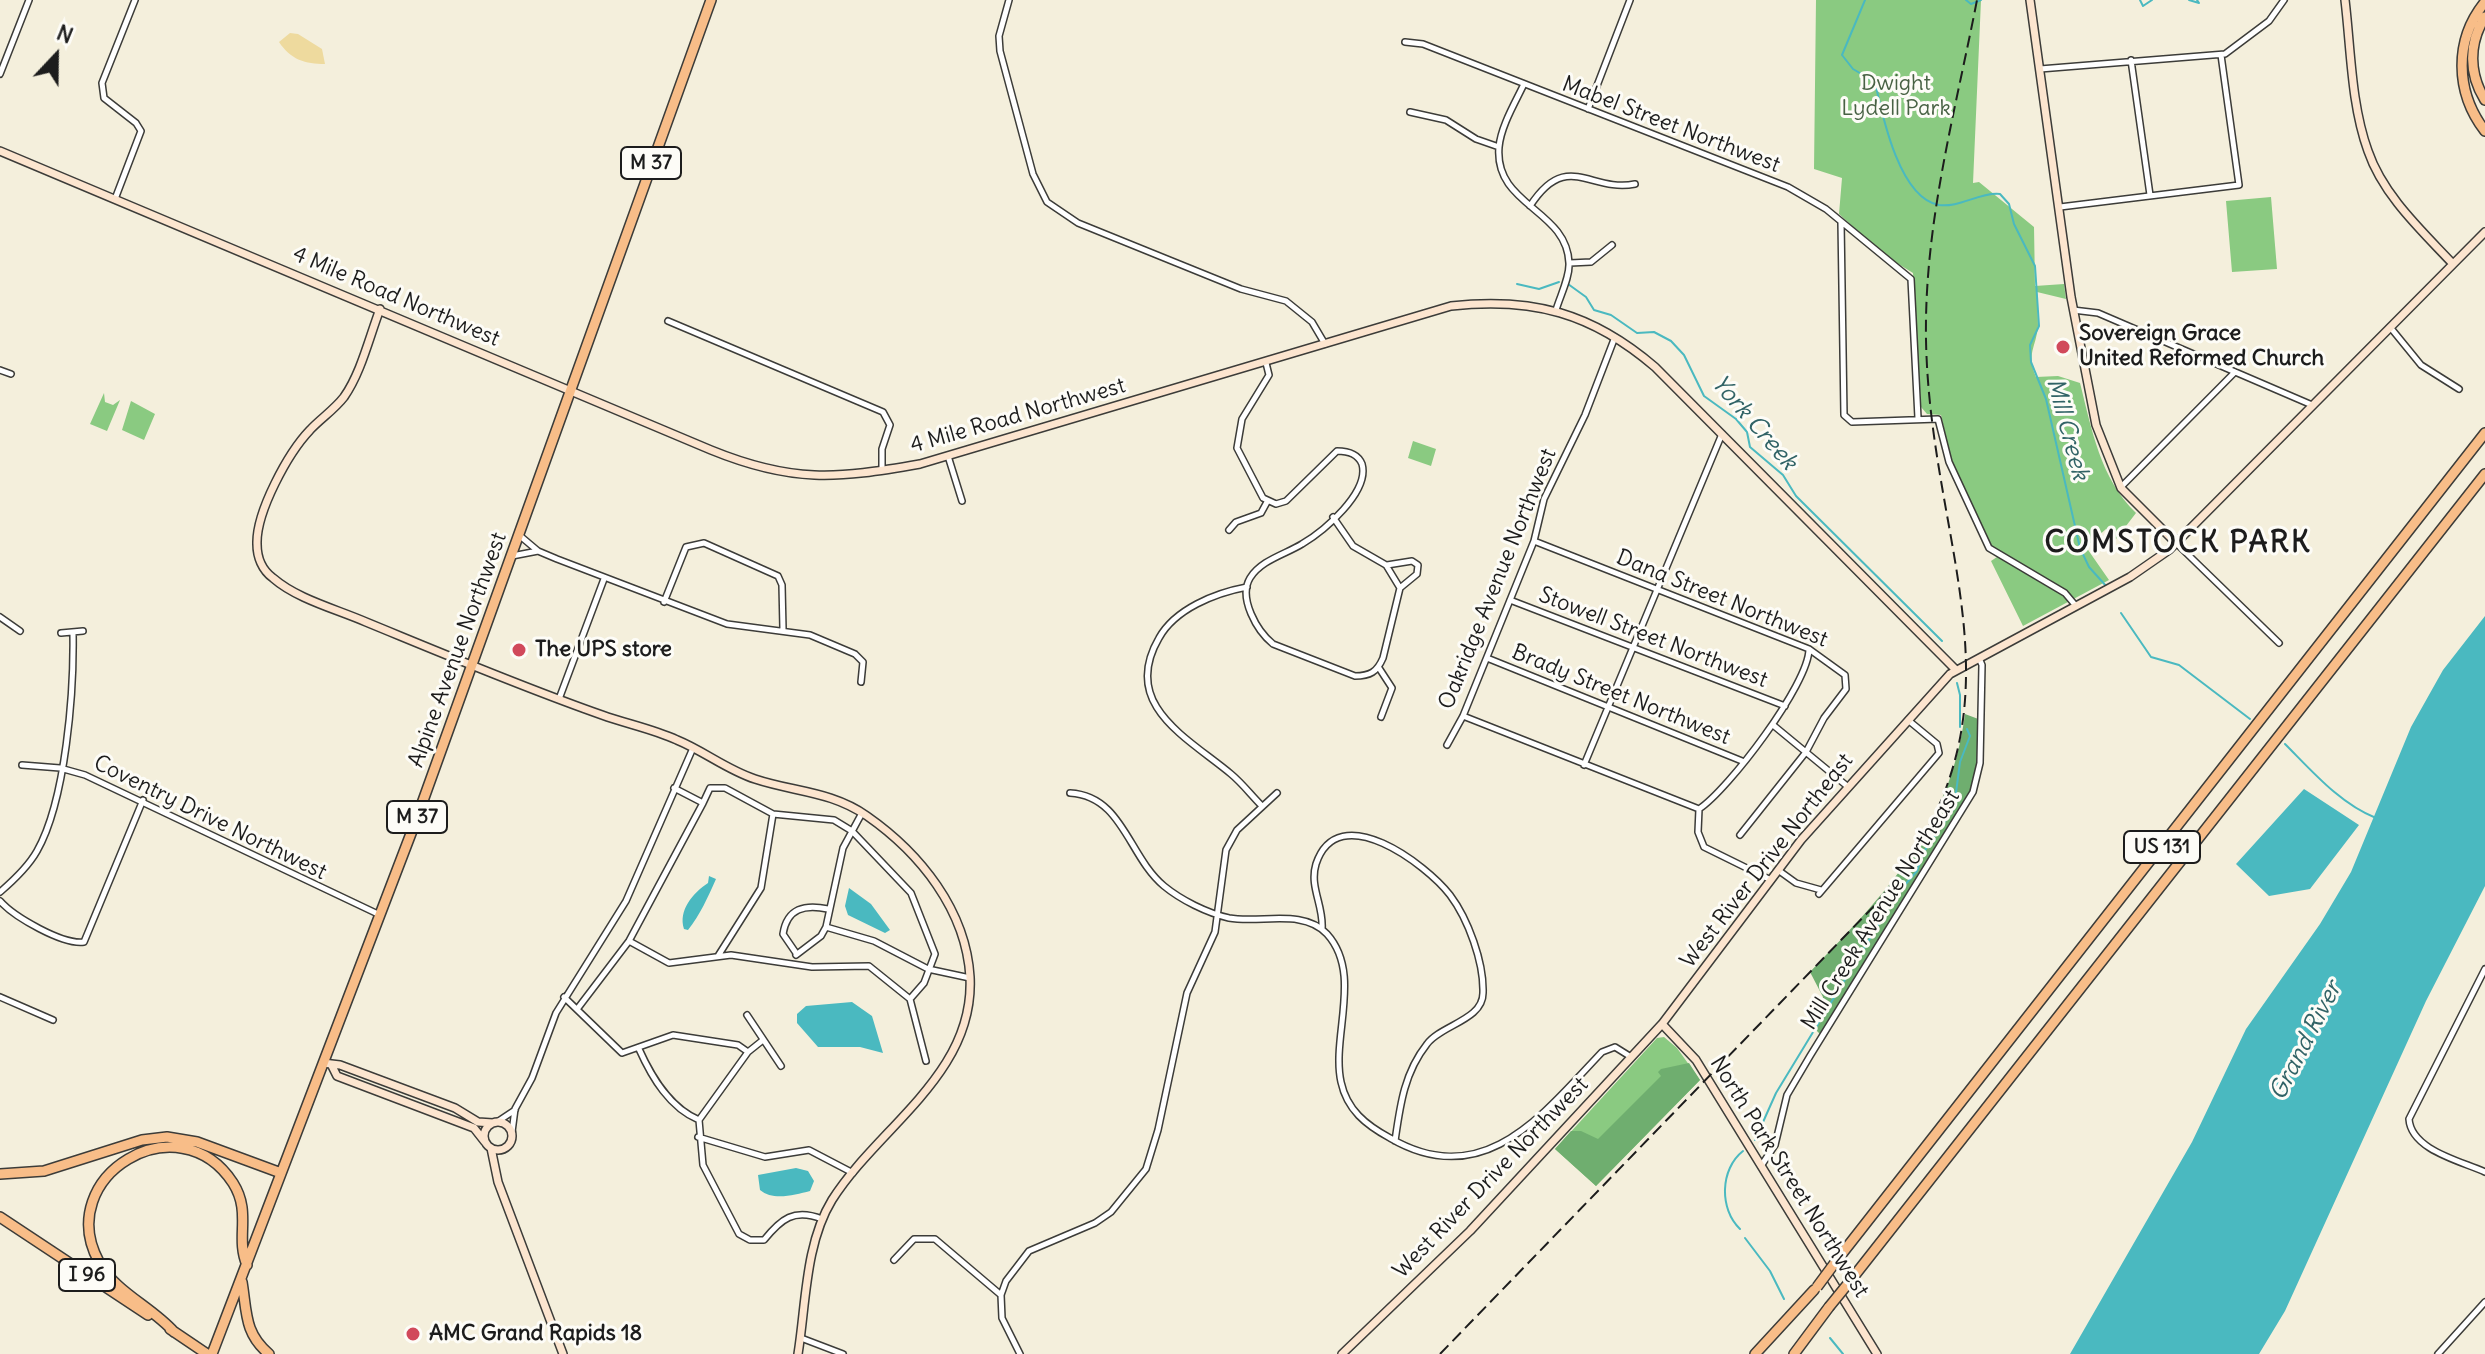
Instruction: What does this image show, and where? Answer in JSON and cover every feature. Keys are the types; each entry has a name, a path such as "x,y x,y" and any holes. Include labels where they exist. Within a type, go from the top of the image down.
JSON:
{"highway":[{"name":"Alpine Avenue Northwest","path":"210,1354 306,1106 328,1064 711,0"},
{"path":"2485,2 2469,30 2462,65 2469,104 2485,131"},
{"path":"2485,17 2475,39 2472,63 2485,100"},
{"name":"US 131","path":"1764,1354 2485,433"},
{"name":"US 131","path":"1794,1354 2485,474"},
{"path":"0,1174 44,1171 142,1140 167,1137 197,1142 281,1173"},
{"path":"174,1332 116,1283 98,1261 93,1248 89,1218 92,1203 114,1168 137,1153 166,1147 184,1149 211,1161 231,1180 242,1201 245,1224 241,1250 247,1265"},
{"name":"I 96","path":"0,1217 210,1354"},
{"path":"241,1279 247,1326 269,1354"},
{"path":"1755,1354 1815,1288"}],"main road":[{"path":"2030,0 2073,310 2096,425 2121,488 2176,543"},
{"path":"2345,0 2357,103 2368,153 2396,201 2452,263"},
{"name":"4 Mile Road Northwest","path":"0,151 570,391 767,470 806,477 882,471 948,456 1451,306 1509,302 1556,310 1616,336 1655,367 1955,669"},
{"name":"West River Drive Northeast","path":"1662,1024 1778,870 1847,786 1955,669 2137,573 2176,543 2485,232"},
{"path":"380,309 342,399 311,429 287,460 257,536 259,558 266,572 278,583 472,666 693,748 756,780 817,792 862,813 905,846 927,870 954,917 968,960 970,979 966,1018 951,1056 901,1121 831,1201 822,1219 812,1259 798,1354"},
{"name":"North Park Street Northwest","path":"1662,1024 1696,1060 1877,1354"},
{"name":"West River Drive Northwest","path":"1342,1354 1470,1231 1662,1024"},
{"path":"328,1064 340,1065 455,1108 478,1122 506,1124 512,1132 511,1141 496,1170"},
{"path":"328,1064 337,1076 474,1128 488,1145 505,1148"},
{"path":"495,1122 486,1129 488,1145 563,1354"}],"street":[{"path":"0,74 29,0"},
{"path":"115,199 141,131 136,123 104,98 102,83 135,0"},
{"path":"1009,0 999,36 1000,51 1033,174 1047,202 1078,223 1241,289 1286,301 1306,315 1325,345"},
{"path":"1588,109 1630,0"},
{"path":"2040,69 2221,55 2269,21 2284,0"},
{"name":"Mabel Street Northwest","path":"1405,42 1423,44 1788,187 1841,221 1908,273 1913,285 1918,418"},
{"path":"2060,207 2239,185 2221,55"},
{"path":"2131,60 2150,195"},
{"path":"1524,84 1499,147 1504,177 1516,196 1559,233 1570,263 1556,310"},
{"path":"1410,112 1446,120 1476,139 1499,147"},
{"path":"1530,206 1549,183 1565,176 1584,175 1613,186 1635,184"},
{"path":"1841,221 1843,410 1848,419 1857,422 1938,419 1949,462 1989,548 2065,593 2076,606"},
{"path":"1570,263 1591,262 1612,245"},
{"path":"2073,310 2098,313 2312,405"},
{"path":"668,321 883,412 890,425 882,449 882,471"},
{"path":"2389,326 2402,338 2421,365 2459,389"},
{"name":"Oakridge Avenue Northwest","path":"1447,745 1463,716 1534,541 1544,499 1585,415 1616,336"},
{"path":"1266,363 1269,375 1242,419 1237,448 1267,502"},
{"path":"0,370 11,374"},
{"path":"2121,488 2235,371"},
{"path":"1584,765 1722,434"},
{"path":"1267,502 1286,501 1337,451 1346,451 1362,462 1361,490 1304,543 1264,564 1250,577 1247,587 1257,625 1273,644 1355,676 1364,676 1379,668 1400,588 1417,574 1418,565 1412,561 1386,565"},
{"path":"948,456 962,501"},
{"path":"1229,530 1236,522 1261,513 1267,502"},
{"path":"1333,517 1353,546 1386,565 1400,588"},
{"path":"519,535 538,551 664,602 736,627 783,629 810,635 855,654 864,666 861,682"},
{"name":"Dana Street Northwest","path":"1534,541 1809,649 1835,666 1848,684 1806,752 1740,835"},
{"path":"664,602 686,547 704,543 778,576 782,585 783,629"},
{"path":"2176,543 2279,643"},
{"path":"511,556 538,551"},
{"path":"559,699 604,579"},
{"path":"1247,587 1209,598 1173,620 1155,644 1148,678 1158,712 1183,738 1233,776 1261,805"},
{"name":"Stowell Street Northwest","path":"1510,600 1785,706"},
{"path":"0,617 20,631"},
{"path":"61,633 83,631"},
{"path":"0,892 38,850 53,808 74,691 73,633"},
{"path":"1771,880 1704,847 1698,832 1699,809 1773,725 1808,661 1809,649"},
{"name":"Brady Street Northwest","path":"1487,658 1742,761"},
{"name":"Mill Creek Avenue Northeast","path":"1761,1166 1775,1145 1787,1095 1973,792 1981,755 1982,665 1979,658"},
{"path":"1379,668 1392,688 1381,717"},
{"path":"1463,716 1699,809"},
{"path":"1778,870 1796,883 1820,892 1940,750 1908,719"},
{"name":"Stowell Street Northwest","path":"1773,725 1847,786"},
{"path":"512,1132 515,1109 532,1078 564,997 614,924 693,748"},
{"name":"Coventry Drive Northwest","path":"22,765 60,768 143,800 331,894 381,915"},
{"path":"674,788 703,803"},
{"path":"578,1008 629,941 710,788 725,788 773,814 834,820 852,831 911,893 935,954 924,983 910,999"},
{"path":"1070,793 1097,799 1109,808 1147,870 1188,902 1219,915 1248,920 1300,920 1322,929 1331,938 1342,965 1344,985 1338,1068 1346,1100 1367,1125 1395,1141 1428,1155 1449,1157 1487,1152 1510,1140 1540,1117 1602,1052 1615,1047 1632,1057"},
{"path":"1020,1354 1002,1318 1001,1295 1015,1265 1029,1251 1103,1218 1124,1199 1146,1169 1158,1130 1187,993 1215,932 1230,838 1277,793"},
{"path":"0,901 23,920 66,940 84,942 143,800"},
{"path":"794,963 796,953 821,936 826,927 843,848 862,813"},
{"path":"718,956 761,888 773,814"},
{"path":"1322,929 1323,917 1314,877 1317,862 1334,843 1356,836 1373,839 1419,862 1450,895 1467,928 1481,969 1484,995 1475,1012 1428,1042 1412,1068 1404,1087 1395,1141"},
{"path":"796,953 783,934 789,915 803,906 828,909"},
{"path":"826,927 874,941 928,969 970,979"},
{"path":"629,941 669,963 752,955 812,967 869,966 910,999 926,1061"},
{"path":"2485,969 2411,1111 2410,1128 2427,1145 2485,1172"},
{"path":"0,997 53,1020"},
{"path":"564,997 622,1053 673,1035 738,1045 748,1052"},
{"path":"747,1015 781,1066"},
{"path":"763,1040 748,1052 699,1120 698,1137 703,1165 739,1234 750,1240 764,1240 780,1220 793,1214 803,1213 822,1219"},
{"path":"639,1049 650,1074 663,1091 685,1114 699,1120"},
{"path":"495,1122 515,1109"},
{"path":"698,1137 765,1157 809,1150 853,1173"},
{"path":"894,1260 914,1239 935,1239 1001,1295"},
{"path":"2438,1354 2485,1302"},
{"path":"801,1338 843,1354"}],"green space":[{"name":"Dwight Lydell Park","path":"1816,0 1981,0 1973,183 1979,182 2034,227 2035,286 2064,284 2066,299 2037,292 2038,326 2032,356 2033,369 2036,377 2058,376 2080,383 2106,469 2114,485 2136,513 2116,539 2106,529 2086,547 2109,580 2023,626 1991,561 1997,557 1951,459 1941,415 1927,414 1921,407 1913,273 1884,255 1839,214 1842,178 1814,169"},
{"path":"2271,197 2277,269 2232,272 2226,201"},
{"path":"104,393 105,402 113,405 120,400 107,431 90,424"},
{"path":"131,401 155,414 144,440 122,430"},
{"path":"1413,441 1436,449 1431,466 1408,458"},
{"path":"1965,714 1981,720 1981,755 1973,792 1822,1036 1815,1029 1823,997 1810,972 1888,886 1929,825 1957,755"},
{"path":"1664,1037 1677,1048 1700,1080 1596,1186 1555,1149 1657,1038"},
{"path":"1689,1063 1700,1080 1596,1186 1555,1149 1571,1131 1581,1131 1598,1139 1661,1076 1658,1072 1661,1069"}],"sand":[{"path":"290,33 298,34 322,49 325,64 305,62 288,53 279,42"}],"water":[{"name":"Grand River","path":"2485,616 2485,886 2426,1001 2285,1311 2259,1354 2070,1354 2192,1142 2246,1029 2320,924 2351,872 2411,727 2443,670"},
{"path":"2304,789 2359,825 2310,889 2269,896 2236,864"},
{"path":"709,876 716,879 710,892 688,930 684,929 685,909 692,897 708,883"},
{"path":"849,888 871,904 890,930 885,933 848,915 845,906"},
{"path":"852,1002 872,1016 883,1053 860,1047 818,1047 797,1023 797,1014 806,1006"},
{"path":"796,1168 808,1171 814,1181 810,1191 777,1196 760,1190 758,1175"}],"waterway":[{"name":"Mill Creek","path":"1865,0 1842,55 1853,69 1875,82 1895,153 1913,187 1925,199 1939,205 2000,194 2009,204 2014,224 2035,266 2039,326 2030,345 2031,362 2046,399 2080,548 2089,567 2107,587"},
{"name":"Mill Creek","path":"1966,0 1971,4 1981,0"},
{"name":"Mill Creek","path":"2140,0 2143,6 2152,0"},
{"name":"Mill Creek","path":"2189,0 2199,3 2197,0"},
{"name":"York Creek","path":"1517,284 1539,289 1559,282"},
{"name":"York Creek","path":"1568,284 1586,297 1594,310 1611,315 1637,333 1654,332 1671,341 1684,355 1704,396 1736,419 1747,432 1750,447 1783,475 1796,496 1942,641"},
{"name":"Mill Creek","path":"2121,613 2151,657 2179,665 2250,719"},
{"name":"York Creek","path":"1957,683 1960,727"},
{"name":"York Creek","path":"1755,1140 1776,1093 1897,894 1917,871 1923,853 1954,808 1960,762 1970,736 1967,729"},
{"name":"Mill Creek","path":"2285,744 2338,795 2376,818"},
{"name":"York Creek","path":"1740,1229 1728,1211 1725,1189 1730,1168 1743,1151"},
{"name":"York Creek","path":"1745,1238 1770,1271 1784,1299"},
{"name":"York Creek","path":"1830,1338 1843,1354"}],"railway":[{"path":"1440,1354 1875,905 1925,834 1954,765 1965,698 1964,631 1932,419 1926,340 1927,297 1942,169 1977,0"}],"place":[{"name":"Sovereign Grace United Reformed Church","path":"2063,347"},
{"name":"The UPS store","path":"519,650"},
{"name":"AMC Grand Rapids 18","path":"413,1334"}],"district":[{"name":"COMSTOCK PARK","path":"2178,543"}]}
